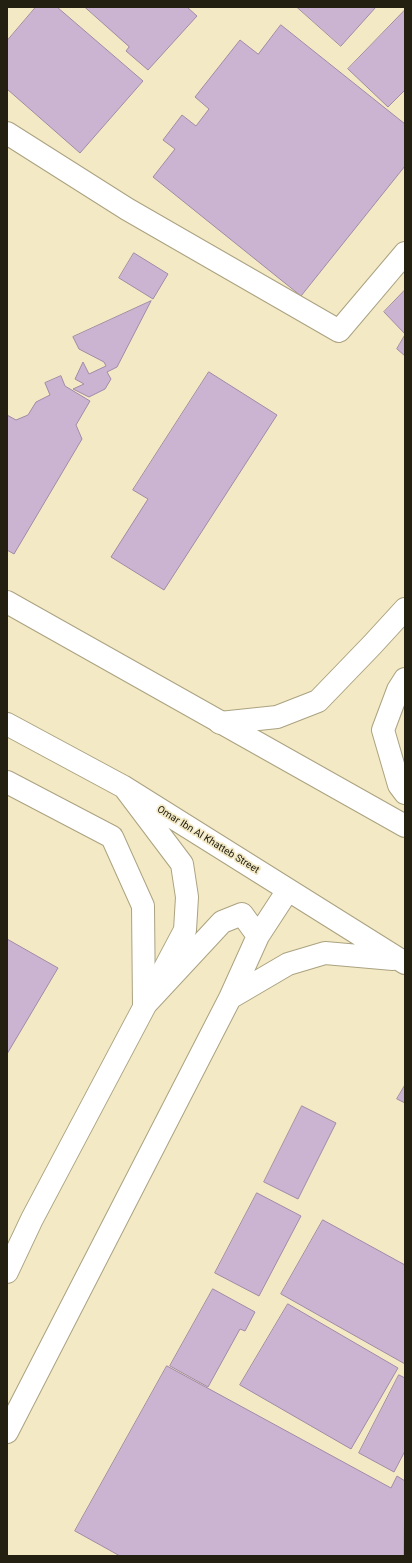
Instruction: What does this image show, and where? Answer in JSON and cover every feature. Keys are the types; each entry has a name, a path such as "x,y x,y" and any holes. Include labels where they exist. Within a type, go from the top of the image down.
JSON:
{"main road":[{"path":"7,133 127,209 339,331 405,253"},
{"path":"7,602 405,826"},
{"path":"220,723 277,717 318,701 405,609"},
{"path":"405,679 398,690 384,730 399,785 405,793"},
{"name":"Omar Ibn Al Khatteb Street","path":"7,724 124,787 401,961"},
{"path":"7,782 112,837 143,906 144,1006"},
{"path":"7,1272 32,1219 185,930 187,897 182,864 124,787"},
{"path":"7,1432 230,998 258,936 288,890"},
{"path":"144,1006 222,922 242,914 258,936"},
{"path":"230,998 288,964 326,953 401,961"}],"building":[{"path":"36,7 57,7 143,81 80,153 7,89 7,41"},
{"path":"85,7 187,7 197,16 148,70 126,51 129,47"},
{"path":"297,7 376,7 341,46"},
{"path":"405,10 405,90 388,107 348,69"},
{"path":"281,25 405,124 405,166 301,296 153,177 175,149 163,140 182,115 196,126 209,109 195,97 240,40 258,54"},
{"path":"134,253 168,274 153,299 119,278"},
{"path":"405,290 405,334 384,312"},
{"path":"151,301 117,367 107,372 111,379 105,389 89,397 73,389 84,384 75,379 83,362 89,374 106,366 104,362 79,349 73,337"},
{"path":"405,335 405,356 397,349"},
{"path":"209,372 277,415 164,590 111,557 148,499 133,490"},
{"path":"61,376 65,386 90,401 76,425 82,439 14,554 7,550 7,415 16,420 28,415 36,402 50,395 45,383"},
{"path":"7,939 58,968 7,1054"},
{"path":"405,1085 405,1103 397,1099"},
{"path":"302,1106 336,1123 298,1199 264,1182"},
{"path":"257,1193 301,1216 259,1296 215,1273"},
{"path":"323,1220 405,1265 405,1364 281,1294"},
{"path":"213,1289 255,1312 245,1331 240,1329 208,1387 170,1366"},
{"path":"288,1304 398,1368 351,1449 240,1385"},
{"path":"167,1366 391,1488 397,1476 405,1481 404,1556 120,1556 75,1531"},
{"path":"399,1375 405,1378 405,1451 394,1472 359,1453"}]}
